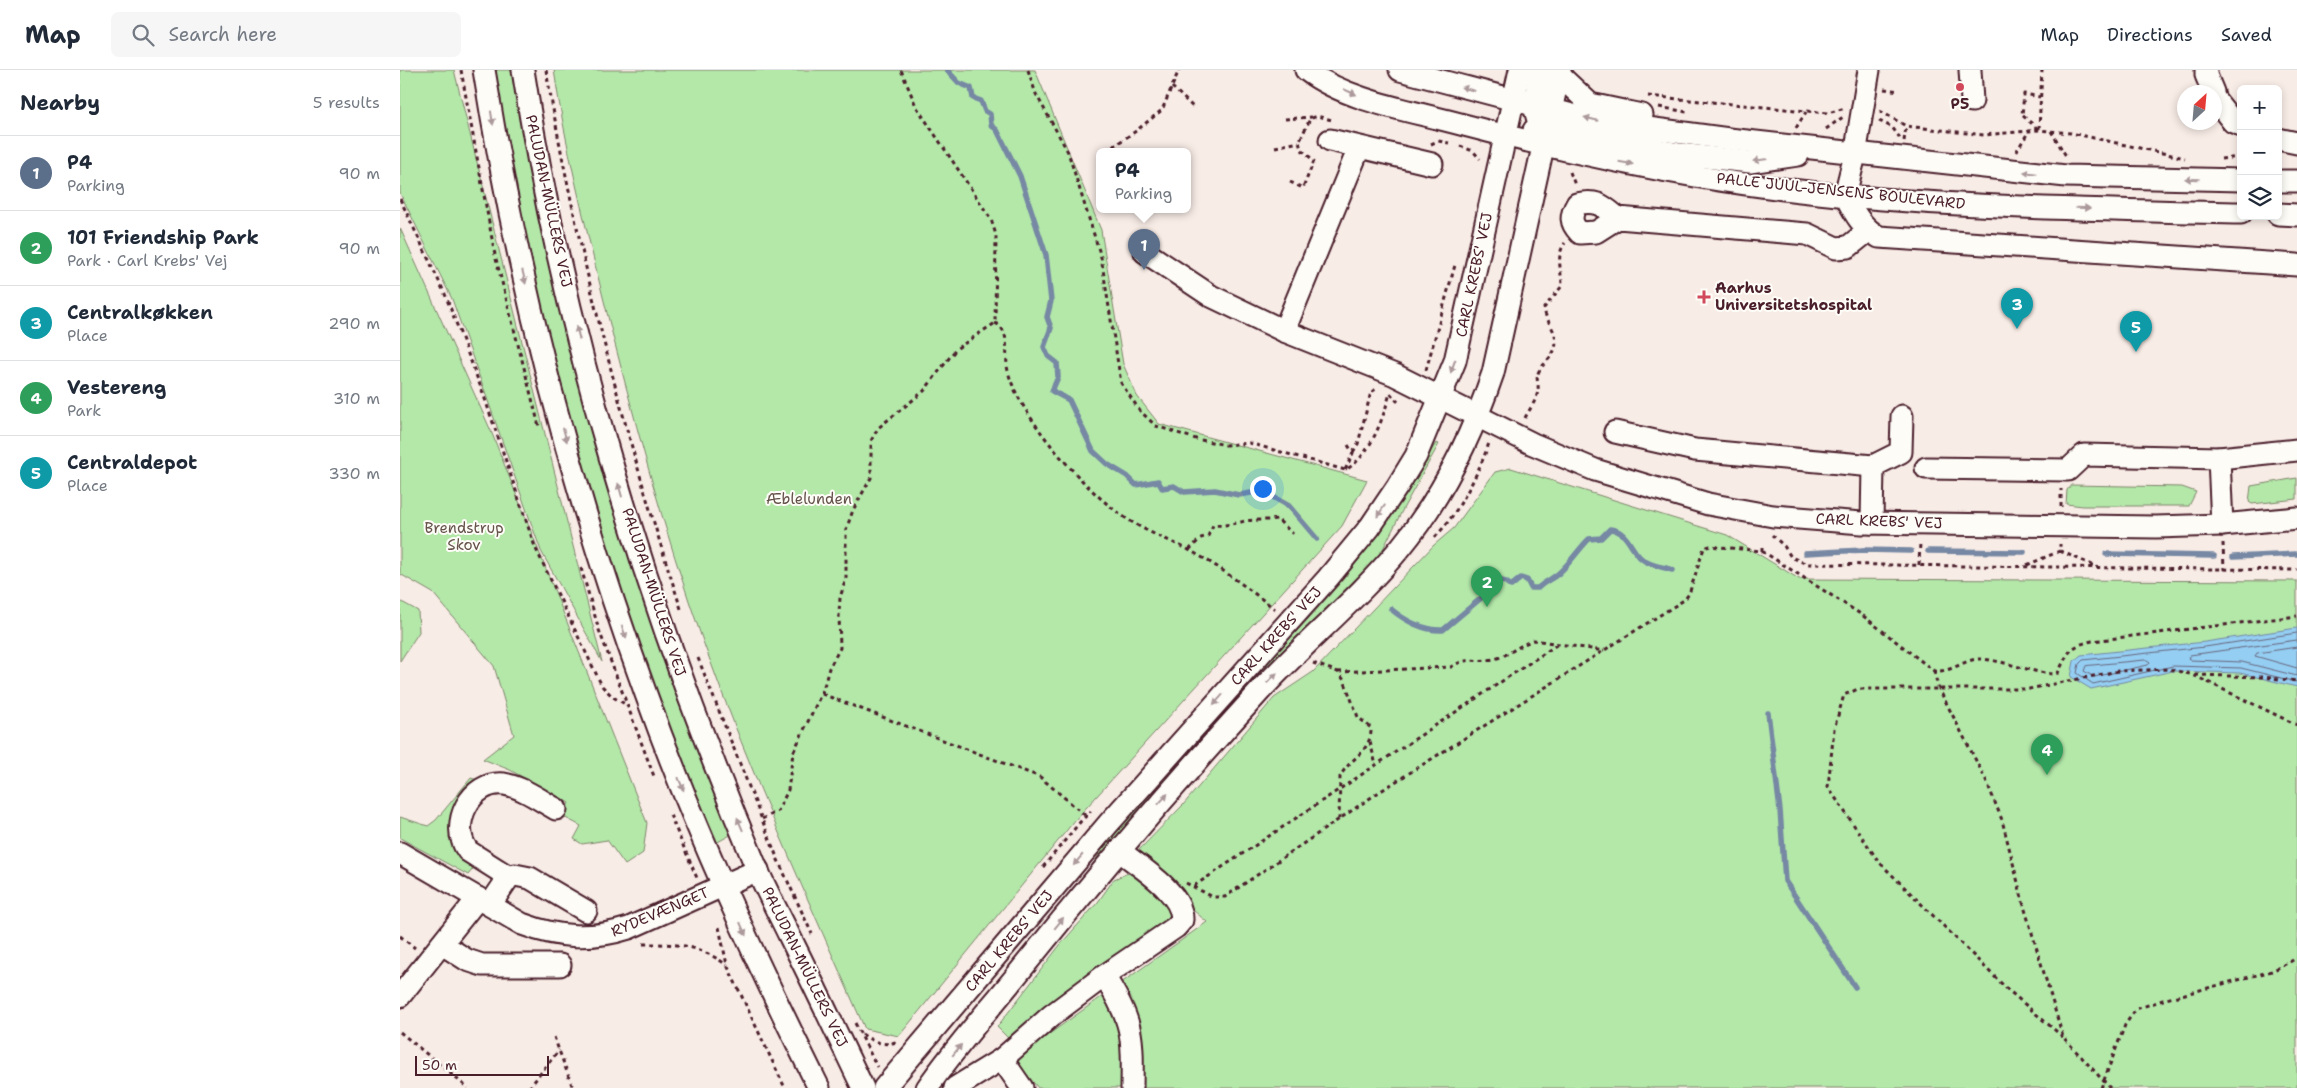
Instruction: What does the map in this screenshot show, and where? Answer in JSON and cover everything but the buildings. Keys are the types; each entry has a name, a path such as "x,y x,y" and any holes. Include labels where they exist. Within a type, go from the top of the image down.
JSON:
{"street":[{"path":"484,70 518,251 554,398 592,530 647,699 724,885 767,982 820,1088"},
{"name":"PALUDAN-MÜLLERS VEJ","path":"523,70 531,122 558,249 593,393 630,522 676,661 714,763 758,870 864,1088"},
{"name":"PALLE JUUL-JENSENS BOULEVARD","path":"1306,70 1316,78 1364,99 1505,136 1539,120 1595,121 1729,139 1823,142 1855,155 2066,176 2237,180"},
{"name":"PALLE JUUL-JENSENS BOULEVARD","path":"1400,70 1708,178 1845,195 1976,204 2237,214"},
{"path":"1520,70 1539,120"},
{"path":"1869,70 1855,155 1845,195 1859,221 1868,231 1879,237 2297,265"},
{"path":"1970,70 1972,101"},
{"path":"2206,70 2210,85"},
{"path":"1539,120 1553,72 1590,104 1659,119 1729,139"},
{"path":"2222,108 2233,122 2237,124"},
{"path":"1539,120 1679,154 1750,162 1823,142"},
{"name":"CARL KREBS' VEJ","path":"884,1088 1109,823 1328,578 1370,527 1416,456 1455,361 1505,136 1539,120"},
{"name":"CARL KREBS' VEJ","path":"927,1088 1119,850 1261,690 1401,547 1449,475 1478,417 1493,373 1539,120"},
{"path":"1330,140 1432,164"},
{"path":"2282,140 2297,144"},
{"path":"1284,330 1359,148"},
{"path":"2282,181 2297,181"},
{"path":"1618,218 1596,232 1580,233 1572,225 1571,214 1577,204 1588,201 1602,205 1618,218 1807,234 1836,248 1848,247 1868,231"},
{"path":"1145,252 1212,296 1284,330 1415,385 1478,417"},
{"path":"1615,432 1694,450 1873,466 1901,452 1902,416"},
{"name":"CARL KREBS' VEJ","path":"1478,417 1516,436 1595,470 1708,504 1773,516 1872,523 2156,527 2222,526 2297,518"},
{"path":"1926,468 2068,470 2084,455 2219,458 2297,450"},
{"path":"2219,458 2222,526"},
{"path":"1872,523 1873,466"},
{"path":"509,877 468,851 464,845 460,833 460,818 465,806 494,784 504,784 520,789 556,809"},
{"path":"955,1088 1002,1059 1052,1015 1104,976 1176,927 1182,920 1181,906 1171,893 1119,850"},
{"name":"RYDEVÆNGET","path":"400,853 522,924 541,931 580,937 595,936 629,928 758,870"},
{"path":"400,996 442,944 509,877 522,875 530,878 586,911"},
{"path":"442,944 467,960 482,965 560,965"},
{"path":"1104,976 1120,1001 1129,1022 1132,1046 1132,1088"},
{"path":"1002,1059 1022,1088"}],"path":[{"path":"546,70 580,246 616,392 652,518 684,618"},
{"path":"901,70 916,106 991,219 996,235 995,322 1005,333 1008,371 1018,395 1040,431 1067,464 1096,493 1131,522 1189,550 1248,589 1279,613"},
{"path":"1028,70 1036,94 1068,152 1101,256 1121,383 1140,411 1156,426 1196,439 1226,445 1249,443 1345,470 1354,466 1373,438 1390,393 1397,401 1415,385 1456,260"},
{"path":"1110,148 1162,110 1179,70"},
{"path":"2039,130 2042,70"},
{"path":"1172,87 1193,108"},
{"path":"2039,130 2022,115 2022,107 2024,94 2040,97"},
{"path":"1639,95 1828,113 1838,109 1884,121 1892,126 1900,139 1909,143"},
{"path":"1656,106 1692,113"},
{"path":"1823,142 1830,127 1838,119 1883,111 1906,126 1984,135 2039,130 2071,133 2172,156 2190,158"},
{"path":"1285,119 1314,117"},
{"path":"1795,130 1801,131"},
{"path":"2016,153 2029,131"},
{"path":"2051,131 2068,161 2061,160"},
{"path":"1276,146 1299,142"},
{"path":"1460,146 1473,151 1480,159"},
{"path":"2006,152 2023,154"},
{"path":"2216,159 2237,157"},
{"path":"400,199 445,294 483,393 535,547 602,686 625,705"},
{"path":"1516,436 1537,394 1536,379 1553,355 1556,346 1553,328 1544,316 1544,308 1562,286 1559,258 1561,248 1580,233"},
{"path":"762,819 778,811 788,790 793,753 822,694 829,668 840,648 839,613 840,598 846,578 846,530 852,510 871,478 871,441 878,428 924,391 956,349 995,322"},
{"path":"1345,470 1358,444 1371,392"},
{"path":"1348,445 1353,453"},
{"path":"1189,550 1201,538 1208,536 1213,525 1231,526 1242,521 1262,522 1277,520 1293,534"},
{"path":"2222,526 2224,570"},
{"path":"1171,893 1184,884 1190,883 1213,897 1225,897 1339,819 1448,748 1684,600 1689,594 1704,548 1710,546 1762,549 1862,615 1934,671 1943,672 1965,662 1982,659 2055,674 2058,673 2069,651 2076,645 2092,641 2297,616"},
{"path":"1784,546 1791,558 1807,564 2297,570"},
{"path":"2060,551 2100,568"},
{"path":"1310,662 1338,672 1451,667 1463,660 1496,659 1524,643 1534,640 1604,651"},
{"path":"1194,886 1558,644"},
{"path":"696,654 778,860"},
{"path":"2110,1088 2063,1037 2008,989 1879,862 1828,787 1834,729 1844,695 1858,689 1938,687 2029,689 2118,671 2170,669 2193,675 2297,725"},
{"path":"1934,671 1938,687 1986,780 2002,820 2024,906 2063,1037"},
{"path":"1338,672 1344,680 1358,718 1371,728 1370,742 1376,765"},
{"path":"2193,675 2262,676 2297,681"},
{"path":"822,694 1040,777 1086,816"},
{"path":"1339,819 1338,790 1343,771 1365,751 1370,742"},
{"path":"1038,874 1093,810"},
{"path":"719,925 727,965 786,1088"},
{"path":"636,945 685,946 706,951 727,965"},
{"path":"2101,1088 2125,1025 2136,1009 2272,971 2297,958"},
{"path":"400,1032 468,1088"},
{"path":"860,1032 871,1040 885,1044 896,1042 902,1038"},
{"path":"554,1037 573,1088"},
{"path":"529,1088 559,1050"}],"green space":[{"path":"400,70 454,70 602,662 541,551 452,299 400,193"},
{"path":"494,70 511,70 538,217 589,423 612,505 650,621 732,834 716,843 638,640 594,503 555,363 538,293"},
{"name":"Æblelunden","path":"554,70 1035,70 1101,230 1123,364 1137,396 1159,424 1367,480 1342,526 1076,819 899,1036 865,1029 761,790 704,644 675,558 625,382 575,182"},
{"name":"Brendstrup Skov","path":"400,228 491,431 647,823 643,853 625,865 607,840 582,844 574,839 581,826 562,816 569,803 510,770 483,759 514,735 494,666 433,593 400,574"},
{"path":"1436,443 1439,444 1380,555 1087,874 1118,827 1155,783 1346,576 1400,501"},
{"path":"1511,468 1727,535 1799,579 2297,581 2297,1088 1038,1088 1014,1059 1207,922 1136,853 1183,805 1274,698 1313,672 1434,545 1454,528 1495,472"},
{"path":"2297,478 2297,499 2252,504 2249,502 2251,486"},
{"path":"2071,485 2182,487 2196,492 2189,506 2083,506 2066,504 2067,490"},
{"path":"400,601 418,611 419,632 400,661"},
{"path":"471,778 480,781 451,825 449,838 477,864 468,875 400,838 400,817 428,826 436,820"},
{"path":"1128,873 1141,878 1172,906 1169,917 1012,1042 997,1027 1060,945 1098,902 1114,879"}],"water":[{"path":"2297,628 2297,687 2240,673 2173,671 2091,689 2071,677 2074,661 2081,655 2205,642"}],"waterway":[{"path":"947,70 959,83 971,88 973,98 981,101 985,111 990,114 991,125 997,130 1020,176 1046,255 1051,301 1047,317 1051,328 1044,347 1048,356 1057,363 1058,377 1052,391 1069,400 1093,451 1107,464 1127,476 1136,485 1158,481 1162,488 1174,486 1184,492 1215,490 1239,495 1257,492 1273,497 1289,506 1317,539"},
{"path":"1391,609 1416,624 1429,629 1443,630 1486,594 1497,580 1506,582 1511,586 1521,578 1527,580 1531,588 1538,588 1560,572 1589,539 1601,538 1610,529 1622,534 1636,553 1645,561 1672,570"},
{"path":"1805,553 1864,550 1911,551"},
{"path":"1928,551 2024,552"},
{"path":"2106,554 2214,556"},
{"path":"2233,557 2297,554"},
{"path":"1768,713 1780,810 1785,881 1855,987"}],"place":[{"name":"P5","path":"1960,87"},
{"name":"P4","path":"1144,270"},
{"name":"Aarhus Universitetshospital","path":"1704,297"},
{"name":"Centralkøkken","path":"2017,329"},
{"name":"Centraldepot","path":"2136,352"},
{"name":"101 Friendship Park","path":"1487,607"},
{"name":"Vestereng","path":"2047,775"}]}
